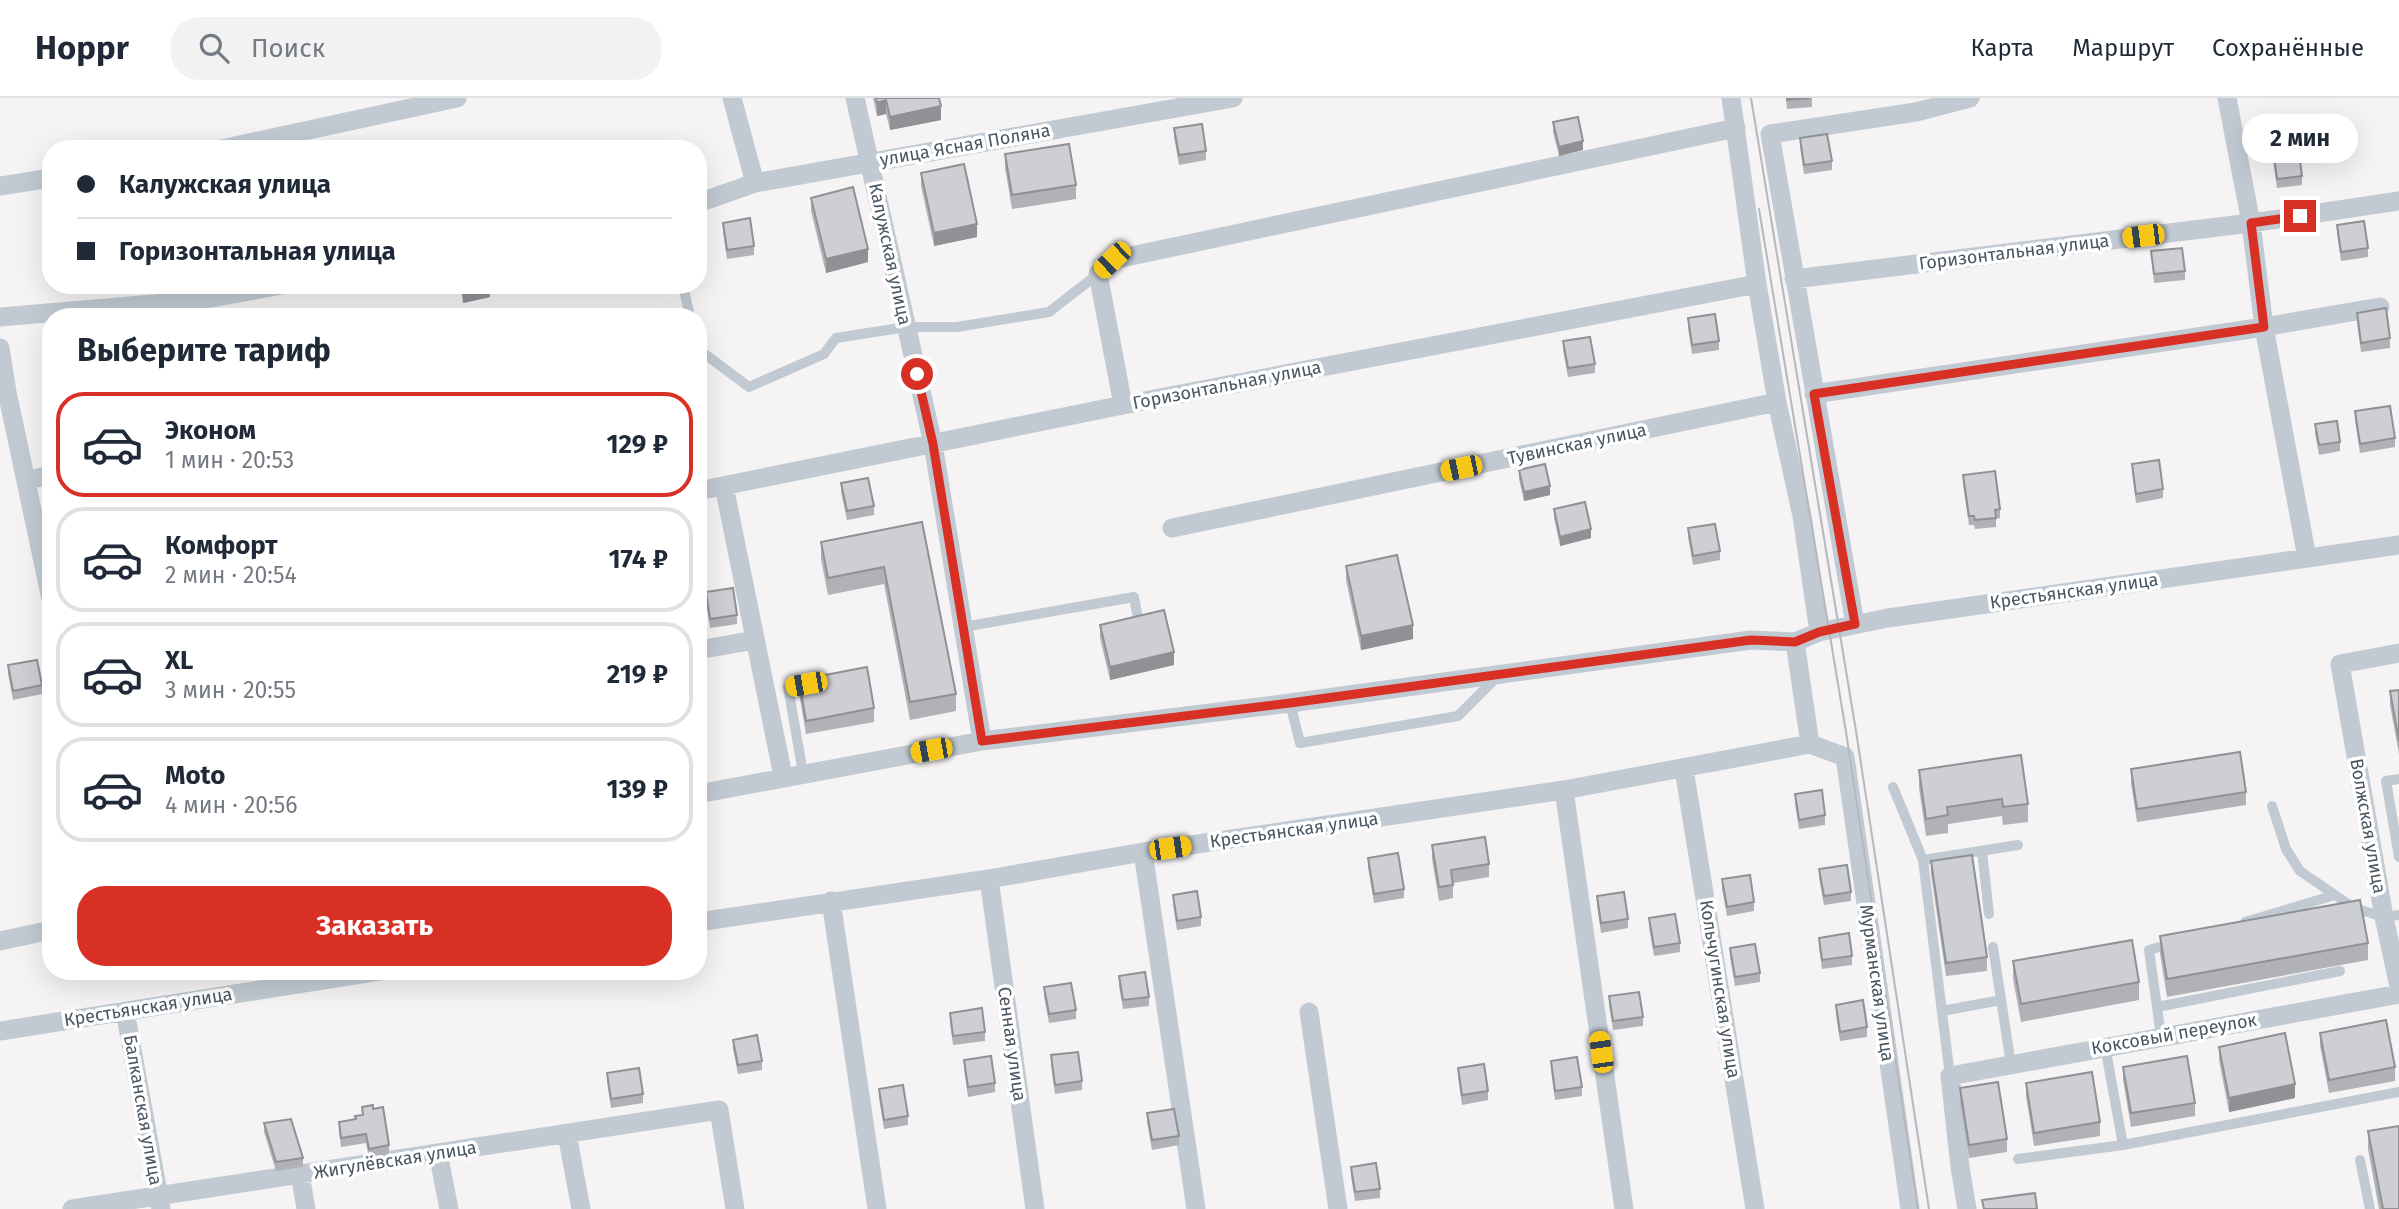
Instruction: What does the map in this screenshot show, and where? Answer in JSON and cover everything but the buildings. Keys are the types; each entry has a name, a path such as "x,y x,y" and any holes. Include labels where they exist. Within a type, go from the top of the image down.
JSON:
{"street":[{"path":"265,140 457,98"},
{"path":"732,98 755,183"},
{"name":"Калужская улица","path":"855,98 933,444 982,741"},
{"name":"улица Ясная Поляна","path":"707,199 755,183 1233,98"},
{"path":"1731,98 1757,284 1777,402 1802,516 1819,632"},
{"path":"1855,624 1770,134 1916,112 1970,98"},
{"path":"2227,98 2251,223 2264,327 2306,558"},
{"path":"1123,405 1098,274 1112,260 1736,128"},
{"path":"0,186 42,179"},
{"name":"Горизонтальная улица","path":"1794,279 2251,223 2399,201"},
{"name":"Горизонтальная улица","path":"707,489 1123,405 1757,284"},
{"path":"106,308 200,300 233,294"},
{"path":"1814,394 2264,327 2380,307"},
{"path":"0,317 42,313"},
{"path":"0,348 42,554"},
{"name":"Тувинская улица","path":"1172,528 1777,402"},
{"path":"27,480 42,477"},
{"path":"724,486 783,776"},
{"name":"Крестьянская улица","path":"707,792 982,741 1290,703 1501,672 1751,640 1795,642 1819,632 1855,624 2399,545"},
{"path":"707,648 755,640"},
{"path":"1795,642 1810,744"},
{"name":"Волжская улица","path":"2399,653 2340,664 2391,916 2399,986"},
{"name":"Крестьянская улица","path":"707,921 989,879 1143,852 1564,790 1810,744"},
{"name":"Мурманская улица","path":"1810,744 1845,757 1910,1209"},
{"name":"Кольчугинская улица","path":"1685,769 1755,1209"},
{"path":"1564,790 1623,1209"},
{"path":"1143,852 1196,1209"},
{"name":"Сенная улица","path":"989,879 1035,1209"},
{"path":"831,901 877,1209"},
{"path":"0,941 42,932"},
{"name":"Крестьянская улица","path":"0,1031 323,980"},
{"name":"Коксовый переулок","path":"1950,1076 2399,994"},
{"name":"Балканская улица","path":"125,1011 160,1202"},
{"path":"1309,1012 1338,1209"},
{"path":"1950,1076 1967,1209"},
{"name":"Жигулёвская улица","path":"72,1209 160,1202 300,1174 719,1110 735,1209"},
{"path":"567,1133 580,1209"},
{"path":"438,1153 449,1209"},
{"path":"300,1174 306,1209"}],"lane":[{"path":"707,356 749,387 824,354 835,338 906,327 957,327 1049,312 1098,274"},
{"path":"963,627 1134,597 1138,619"},
{"path":"1290,703 1300,743 1458,716 1501,672"},
{"path":"803,773 788,687 821,681"},
{"path":"2399,779 2386,781 2399,857"},
{"path":"1893,787 1923,860 1950,1076"},
{"path":"2272,806 2286,849 2300,871 2354,908 2391,916"},
{"path":"1923,860 2018,845"},
{"path":"1982,851 1989,914"},
{"path":"2229,927 2335,895"},
{"path":"2161,1037 2150,950 2176,943"},
{"path":"1993,947 2011,1065"},
{"path":"2157,1007 2340,971"},
{"path":"1942,1011 2001,1000"},
{"path":"2105,1046 2123,1145"},
{"path":"2018,1160 2123,1145 2399,1092"},
{"path":"2360,1160 2370,1209"}],"tram line":[{"path":"1751,98 1856,731 1929,1209"},
{"path":"1759,209 1846,732 1918,1209"}],"route":[{"path":"917,374 933,444 982,741 1290,703 1501,672 1751,640 1795,642 1819,632 1855,624 1814,394 2264,327 2251,223 2300,216"}]}
